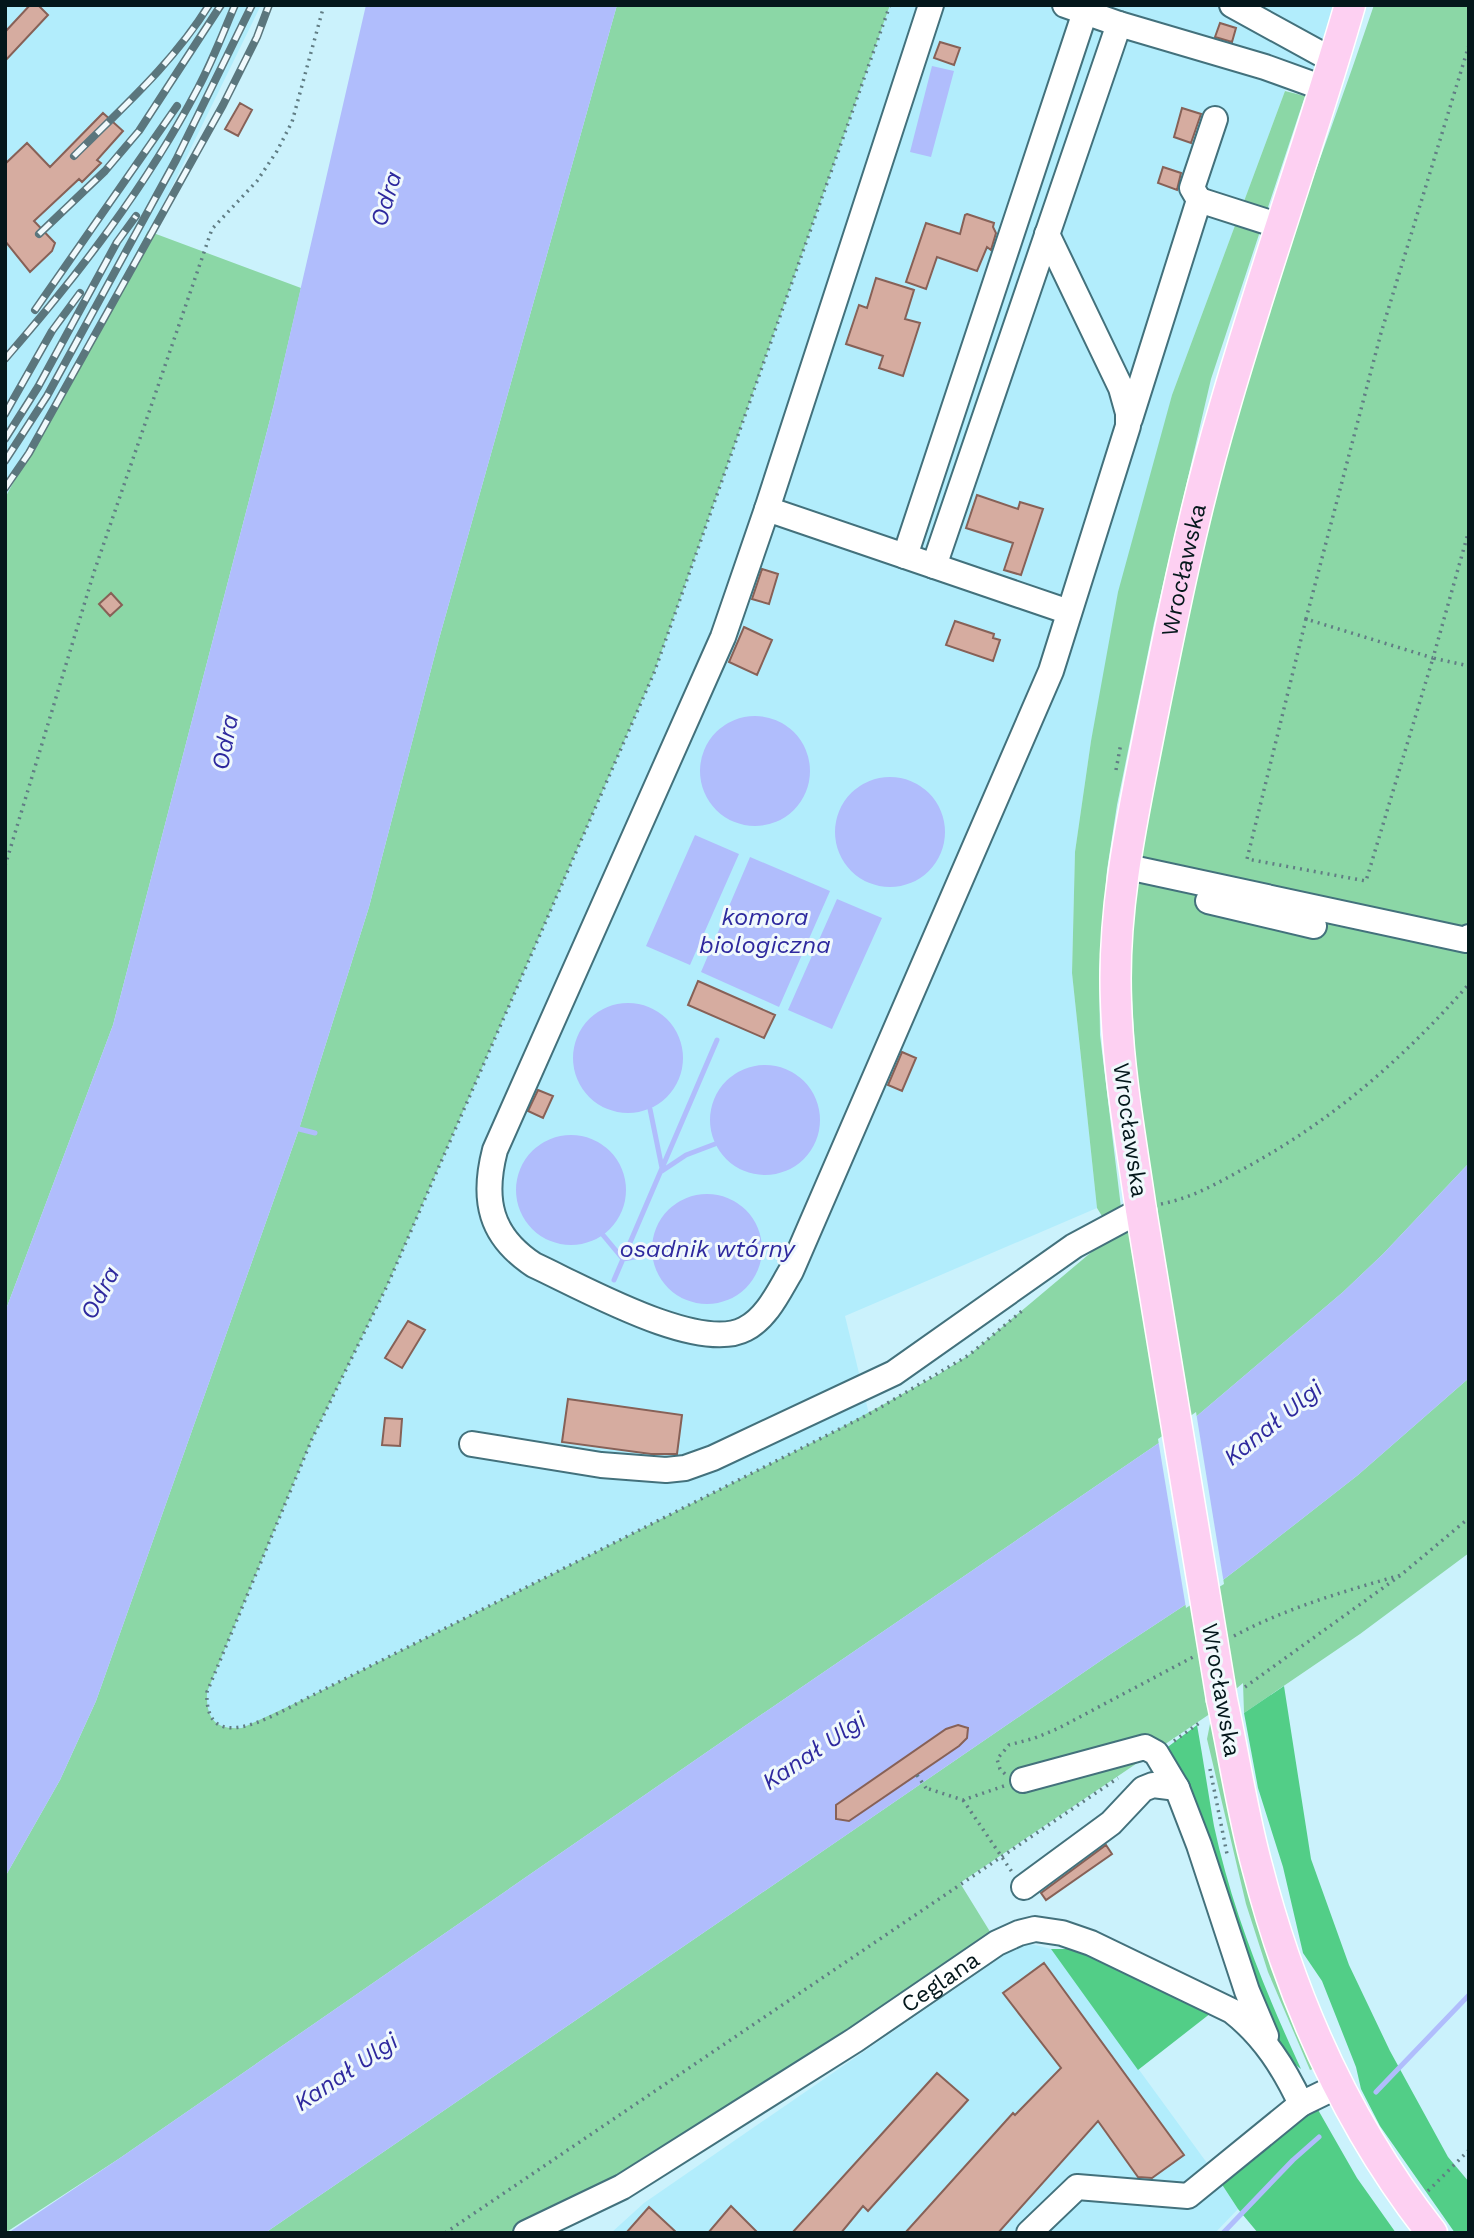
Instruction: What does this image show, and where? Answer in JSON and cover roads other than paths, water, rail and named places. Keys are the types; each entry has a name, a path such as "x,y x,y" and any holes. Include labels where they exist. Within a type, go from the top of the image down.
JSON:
{"main road":[{"name":"Wrocławska","path":"1350,5 1227,398 1199,502 1178,591 1123,874 1115,1000 1122,1079 1147,1208 1223,1703 1241,1800 1278,1940 1303,2008 1338,2086 1384,2165 1432,2233"}],"street":[{"path":"931,5 723,637 495,1150 489,1189 494,1220 499,1232 519,1255 545,1270 674,1328 711,1335 729,1335 746,1329 772,1304 791,1271 1051,671 1199,200"},
{"path":"1232,5 1330,75"},
{"path":"905,556 1075,9 1265,67 1330,75"},
{"path":"934,566 1119,24"},
{"path":"1215,119 1192,188 1199,200 1280,226"},
{"path":"1047,234 1121,388 1128,414 1128,426"},
{"path":"767,509 1069,612"},
{"path":"1123,874 1314,926"},
{"path":"1123,874 1466,940 1469,937"},
{"path":"472,1444 601,1465 666,1470 685,1468 713,1458 894,1373 1074,1246 1147,1208"},
{"path":"1023,1780 1145,1747 1156,1753 1177,1788 1199,1845 1247,1991 1271,2050"},
{"path":"1024,1887 1111,1823 1143,1789 1153,1784 1177,1788"},
{"name":"Ceglana","path":"526,2233 622,2187 855,2040 997,1944 1019,1933 1035,1929 1062,1933 1091,1943 1232,2011 1251,2025 1271,2050 1301,2104"},
{"path":"1029,2233 1077,2188 1188,2196 1301,2104 1338,2086"},
{"path":"564,2233 576,2210"}],"water":[{"name":"Odra","path":"366,5 617,5 439,639 369,907 299,1129 96,1701 60,1780 5,1877 5,1312 113,1025 274,404"},
{"path":"932,66 954,71 931,157 910,152"},
{"path":"755,716 776,720 794,732 806,750 810,771 806,792 794,810 776,822 755,826 734,822 716,810 704,792 700,771 704,750 716,732 734,720"},
{"path":"890,777 911,781 929,793 941,811 945,832 941,853 929,871 911,883 890,887 869,883 851,871 839,853 835,832 839,811 851,793 869,781"},
{"name":"komora biologiczna","path":"695,835 739,854 690,965 646,946"},
{"name":"komora biologiczna","path":"750,857 830,891 779,1007 701,972"},
{"name":"komora biologiczna","path":"837,899 882,918 832,1029 788,1010"},
{"path":"628,1003 649,1007 667,1019 679,1037 683,1058 679,1079 667,1097 649,1109 628,1113 607,1109 589,1097 577,1079 573,1058 577,1037 589,1019 607,1007"},
{"name":"osadnik wtórny","path":"765,1065 786,1069 804,1081 816,1099 820,1120 816,1141 804,1159 786,1171 765,1175 744,1171 726,1159 714,1141 710,1120 714,1099 726,1081 744,1069"},
{"name":"osadnik wtórny","path":"571,1135 592,1139 610,1151 622,1169 626,1190 622,1211 610,1229 592,1241 571,1245 550,1241 532,1229 520,1211 516,1190 520,1169 532,1151 550,1139"},
{"name":"Kanał Ulgi","path":"1469,1163 1469,1378 1358,1475 1223,1580 1109,1655 265,2233 8,2233 1191,1421 1343,1292"},
{"name":"osadnik wtórny","path":"707,1194 728,1198 746,1210 758,1228 762,1249 758,1270 746,1288 728,1300 707,1304 686,1300 668,1288 656,1270 652,1249 656,1228 668,1210 686,1198"}],"waterway":[{"path":"614,1280 717,1040"},
{"path":"650,1109 662,1168"},
{"path":"299,1129 315,1133"},
{"path":"662,1171 686,1155 715,1144"},
{"path":"603,1235 623,1259 652,1254"},
{"path":"1376,2092 1469,1995"},
{"path":"1223,2233 1293,2160 1319,2137"}],"railway":[{"path":"74,156 163,66 209,5"},
{"path":"39,234 105,171 139,131 221,5"},
{"path":"5,359 59,295 156,160 203,78 235,5"},
{"path":"5,461 47,396 176,160 252,5"},
{"path":"5,488 29,453 223,105 257,37 269,5"},
{"path":"35,310 177,106"},
{"path":"5,439 38,387 117,242 136,216"},
{"path":"5,414 52,331 80,293"}]}
